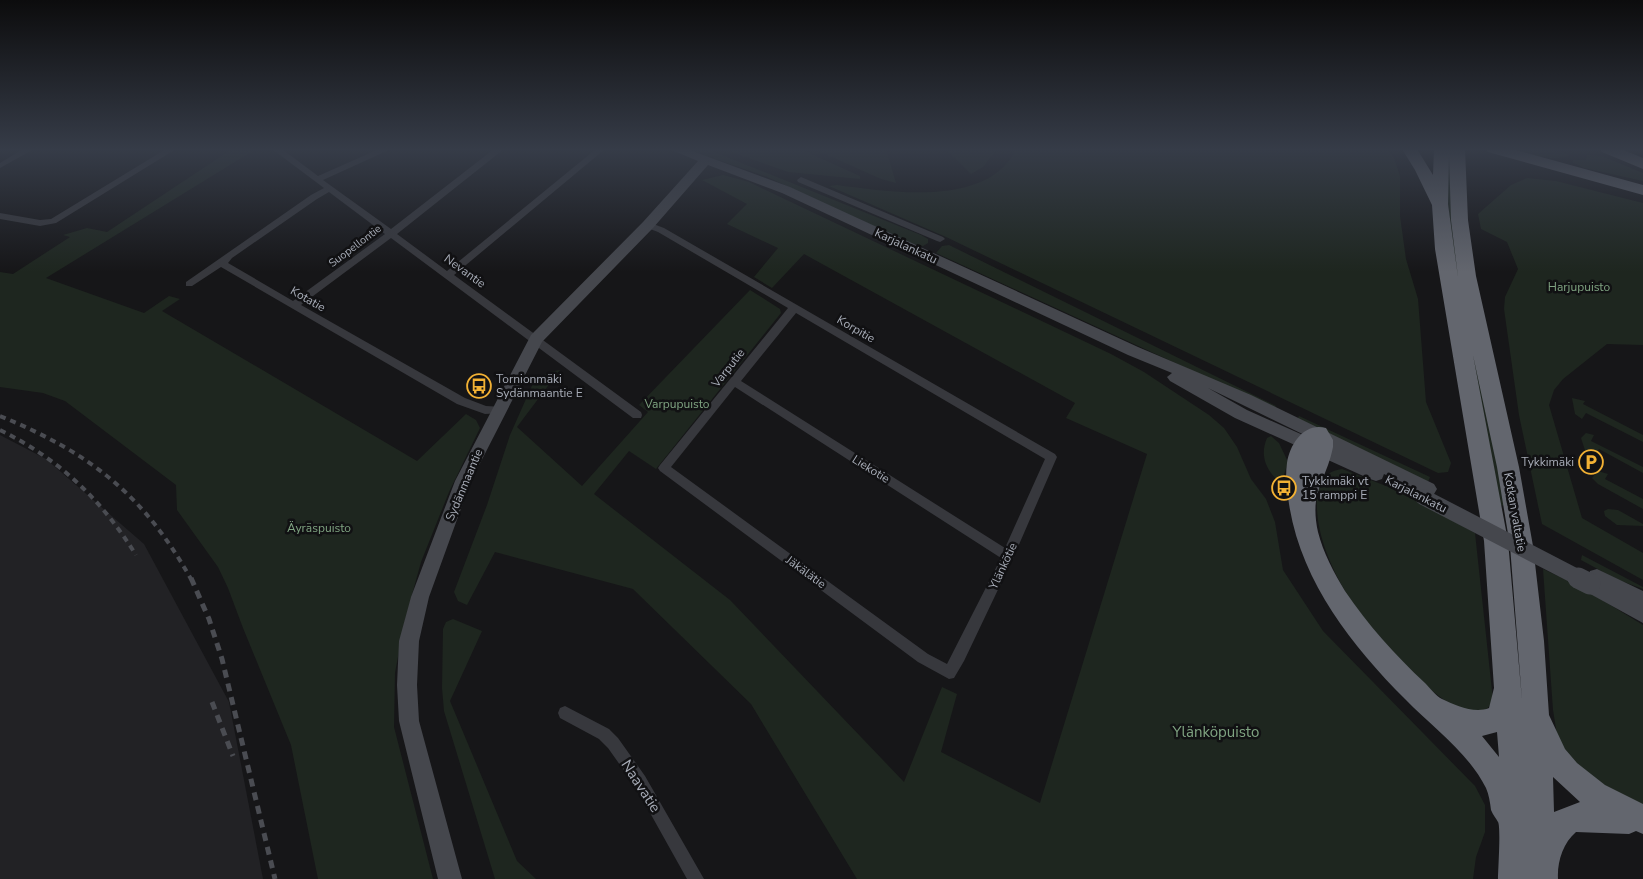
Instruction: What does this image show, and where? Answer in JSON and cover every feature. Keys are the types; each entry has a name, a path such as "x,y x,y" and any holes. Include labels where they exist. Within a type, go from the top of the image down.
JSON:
{"highway":[{"path":"1433,190 1440,204"},
{"name":"Kotkan valtatie","path":"1441,190 1440,204 1450,286 1521,681 1543,879"},
{"name":"Kotkan valtatie","path":"1459,190 1462,242 1468,282 1514,499 1528,604 1513,758 1513,879"},
{"path":"1315,442 1311,473 1304,497 1307,533 1324,580 1345,612 1378,655 1473,746 1495,775 1505,802 1513,879"},
{"path":"1414,691 1454,718 1476,724 1486,723 1501,716 1521,681"},
{"path":"1521,681 1547,744 1564,771 1593,794 1643,820"},
{"path":"1543,879 1550,840 1556,828 1562,822 1583,816 1643,820"}],"main road":[{"name":"Karjalankatu","path":"786,190 1133,351 1208,397 1315,442 1425,493 1591,579 1643,600"},
{"name":"Sydänmaantie","path":"450,879 424,786 409,721 406,686 409,641 420,597 463,481 536,339"},
{"name":"Karjalankatu","path":"1591,579 1643,615"}],"street":[{"path":"0,216 40,223 53,221 104,190"},
{"path":"189,284 223,262 246,243 327,190"},
{"name":"Nevantie","path":"330,190 536,339 544,348 637,415"},
{"name":"Suopellontie","path":"294,305 446,190"},
{"path":"448,275 551,190"},
{"name":"Sydänmaantie","path":"536,339 648,225 679,190"},
{"path":"825,190 940,239"},
{"name":"Korpitie","path":"648,225 660,230 1051,457"},
{"name":"Kotatie","path":"223,262 228,268 461,401 485,410 499,410"},
{"name":"Varputie","path":"664,468 794,308"},
{"name":"Liekotie","path":"735,382 1008,556"},
{"name":"Ylänkötie","path":"949,673 960,657 1008,556 1051,457"},
{"name":"Jäkälätie","path":"664,468 923,658 949,673"},
{"name":"Naavatie","path":"565,713 604,734 613,743 640,781 696,879"}],"shaded area":[{"path":"0,435 46,459 144,544 229,702 263,879 0,879"}],"green space":[{"name":"Äyräspuisto","path":"170,190 189,190 46,278 144,313 169,296 180,299 162,311 417,461 466,414 476,420 480,428 449,492 421,562 404,624 395,673 394,727 433,879 318,879 291,745 218,567 177,510 176,485 65,401 43,393 0,387 0,272 13,274 70,237 63,235 87,228 107,232"},
{"name":"Ylänköpuisto","path":"721,190 766,190 1111,354 1144,372 1209,415 1224,428 1237,447 1251,479 1266,499 1275,522 1283,570 1323,631 1475,786 1485,805 1485,832 1476,857 1473,879 857,879 751,704 633,589 495,552 467,605 458,601 454,592 487,505 510,435 534,381 549,372 560,370 517,427 582,486 648,412 639,405 750,290 780,309 781,313 656,469 629,451 594,494 730,600 904,782 942,687 957,694 941,752 1040,803 1147,454 1066,418 1075,403 804,254 772,288 754,277 778,248 727,224 747,204"},
{"path":"796,190 809,190 928,239 928,243 923,246 913,244"},
{"path":"838,190 936,192 948,190 1400,190 1400,216 1406,259 1418,299 1426,402 1451,463 1448,472 1438,473 946,237"},
{"path":"1447,190 1459,190 1506,506 1498,505 1455,279"},
{"name":"Harjupuisto","path":"1505,190 1592,190 1643,203 1643,345 1607,344 1563,379 1554,390 1549,405 1582,518 1643,553 1643,580 1542,524 1519,415 1504,309 1505,297 1518,269 1507,242 1481,229 1478,214"},
{"path":"949,245 1276,406 1275,409 936,253 942,246"},
{"path":"1572,398 1585,401 1583,404 1643,435 1643,442 1586,413 1582,419 1575,414"},
{"path":"1299,416 1430,477 1428,482 1297,419"},
{"path":"1586,433 1594,435 1591,441 1643,467 1643,473 1599,449 1593,457 1585,450 1581,438"},
{"path":"1271,436 1279,443 1288,462 1281,484 1268,469 1264,457 1267,438"},
{"path":"1342,469 1399,491 1475,533 1493,700 1480,712 1461,709 1439,696 1415,675 1370,625 1345,591 1324,546 1317,509 1317,497 1321,482 1331,472"},
{"path":"1598,471 1608,474 1605,479 1643,499 1643,509 1598,484 1592,478"},
{"path":"1608,509 1618,510 1643,524 1643,526 1617,525 1605,516 1604,511"},
{"path":"1582,555 1643,587 1643,589 1616,579 1581,560"},
{"path":"1543,569 1581,587 1643,625 1643,805 1582,774 1558,741 1553,710"},
{"path":"453,619 482,631 450,701 517,861 536,879 495,879 444,711 442,688 443,629 446,622"}],"railway":[{"path":"0,416 61,445 111,479 154,523 173,549 191,579"},
{"path":"0,430 41,454 77,482 108,516 136,555"},
{"path":"191,578 209,619 222,659 275,879"},
{"path":"212,702 233,756"}],"place":[{"name":"Tornionmäki Sydänmaantie E","path":"479,386"},
{"name":"Tykkimäki","path":"1591,462"},
{"name":"Tykkimäki vt 15 ramppi E","path":"1284,488"}],"park label":[{"name":"Varpupuisto","path":"677,404"}]}
